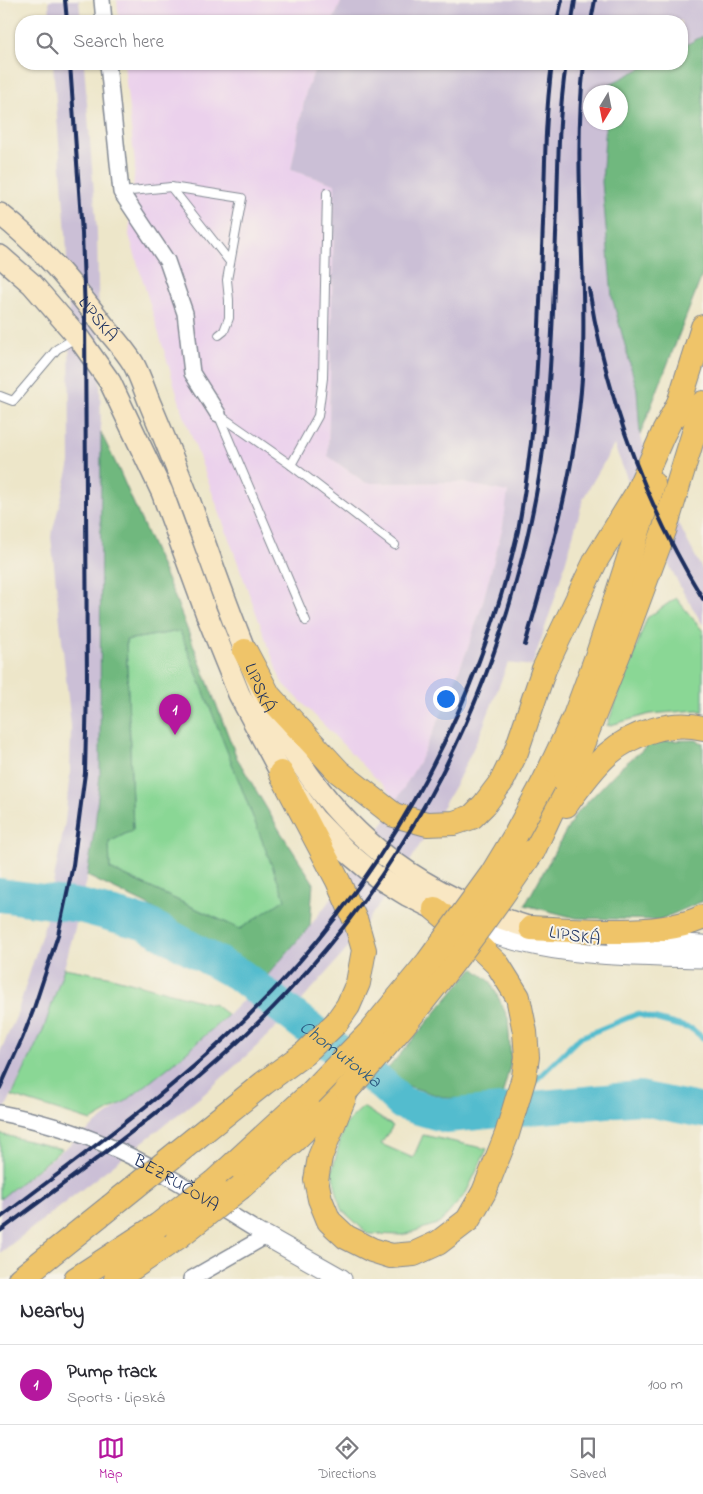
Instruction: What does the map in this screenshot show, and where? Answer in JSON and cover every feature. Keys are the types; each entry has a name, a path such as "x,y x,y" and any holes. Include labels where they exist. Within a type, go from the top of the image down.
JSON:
{"highway":[{"path":"76,1279 157,1226 214,1182 310,1094 370,1032 428,962 492,874 544,782 575,716 599,651 703,328"},
{"path":"245,651 270,696 339,772 394,815 427,824 454,823 472,817 502,782 516,752 544,669 596,560 636,495 680,401"},
{"path":"532,851 579,752 618,654 665,528 703,403"},
{"path":"116,1279 178,1237 241,1187 347,1090 437,985 582,783 608,753 637,735 661,728 692,725 703,728"},
{"path":"20,1279 305,1053 336,1023 348,1006 358,982 364,950 356,922 338,881 281,773"},
{"path":"347,1090 320,1158 316,1180 320,1199 330,1220 346,1236 372,1250 391,1256 414,1254 438,1243 468,1220 484,1192 507,1134 524,1077 527,1057 525,1032 518,997 498,965 469,937 434,909"},
{"path":"531,928 602,931 659,929 703,917"}],"main road":[{"name":"LIPSKÁ","path":"0,214 42,251 74,286 133,364 181,478 245,651 272,715 294,754 327,801 358,833 388,859 457,901 494,917 531,928"},
{"name":"LIPSKÁ","path":"0,256 32,284 78,337 110,382 162,492 207,615 239,694 281,773 314,818 346,851 376,876 434,909"}],"street":[{"path":"102,0 103,15"},
{"path":"109,70 121,192 167,261 185,314 192,373 218,414"},
{"name":"LIPSKÁ","path":"434,909 485,932 518,942 565,952 703,958"},
{"name":"LIPSKÁ","path":"531,928 607,940 703,945"},
{"name":"BEZRUČOVA","path":"0,1112 42,1123 105,1145 139,1161 342,1279"},
{"path":"191,1279 266,1236"}],"lane":[{"path":"121,192 171,187 242,198 227,280 229,318 224,331 219,335"},
{"path":"171,187 230,262"},
{"path":"290,465 318,416 323,378 328,193"},
{"path":"0,396 13,401 57,350 78,337"},
{"path":"218,414 290,465 395,545"},
{"path":"218,414 306,621"}],"shaded area":[{"path":"49,0 79,0 80,15 50,15"},
{"path":"117,0 342,0 336,15 118,15"},
{"path":"342,0 703,0 703,36 688,44 688,15 336,15"},
{"path":"53,70 84,70 97,232 101,433 100,774 95,826 87,876 64,968 44,1028 0,1119 0,1052 16,1017 46,920 65,822 70,772 71,726 51,537 70,463 69,313 66,234"},
{"path":"125,70 315,70 306,92 291,170 335,184 328,456 366,483 459,482 509,492 503,526 482,605 468,648 441,715 419,762 397,800 281,681 182,410 129,235 135,165"},
{"path":"315,70 638,70 610,85 583,85 583,130 606,130 602,182 612,297 637,390 640,435 662,492 703,571 703,625 683,592 637,503 614,445 584,497 555,598 532,666 508,663 481,732 457,782 408,865 343,954 297,1006 257,1046 203,1095 0,1253 0,1199 175,1062 228,1015 266,977 310,926 346,879 372,842 419,762 441,715 468,648 482,605 503,526 508,492 459,482 366,483 328,456 335,184 291,170 306,92"}],"green space":[{"path":"703,36 703,273 640,435 637,390 612,297 602,182 606,130 628,130 628,85 610,84 638,70 688,70 688,44"},
{"path":"101,433 174,595 237,758 313,882 310,926 266,977 146,904 87,876 95,826 100,774","holes":["180,631 285,899 240,929 110,869 109,842 133,830 126,640"]},
{"path":"676,598 703,631 703,712 698,710 650,714 607,726 647,618"},
{"path":"180,631 286,899 240,929 110,869 109,842 133,830 126,640"},
{"path":"696,740 703,743 703,901 659,920 576,918 525,905 575,815 620,768 654,741"},
{"path":"64,968 108,976 215,1005 228,1015 175,1062 126,1101 91,1121 12,1096 44,1028"},
{"path":"473,968 491,982 508,1018 511,1062 501,1100 446,1098 405,1085 385,1072"},
{"path":"363,1107 393,1126 381,1144 413,1158 423,1135 487,1149 466,1193 440,1223 403,1235 368,1234 341,1209 332,1172 344,1125"},
{"path":"0,1134 62,1149 0,1199"}],"waterway":[{"name":"Chomutovka","path":"0,895 80,906 147,924 241,976 383,1085 402,1103 446,1116 639,1098 703,1111"},
{"path":"530,1086 579,1038 637,1014 692,1029 703,1038"}],"railway":[{"path":"65,0 66,15"},
{"path":"558,15 562,0"},
{"path":"573,15 575,0"},
{"path":"592,15 595,0"},
{"path":"0,1088 33,1011 58,935 73,865 85,773 87,689 85,313 82,233 70,70"},
{"path":"0,1218 152,1102 238,1026 288,974 335,919 377,860 414,799 447,735 476,669 499,601 518,531 523,501 532,436 537,372 546,132 551,70"},
{"path":"0,1231 148,1119 219,1059 286,994 327,948 399,849 429,797 457,742 481,686 502,629 523,554 540,474 549,384 559,136 565,70"},
{"path":"525,645 561,513 579,412 583,339 579,143 584,70"},
{"path":"589,289 606,370 631,450 663,526 703,599"}],"place":[{"name":"Pump track","path":"175,735"}]}
